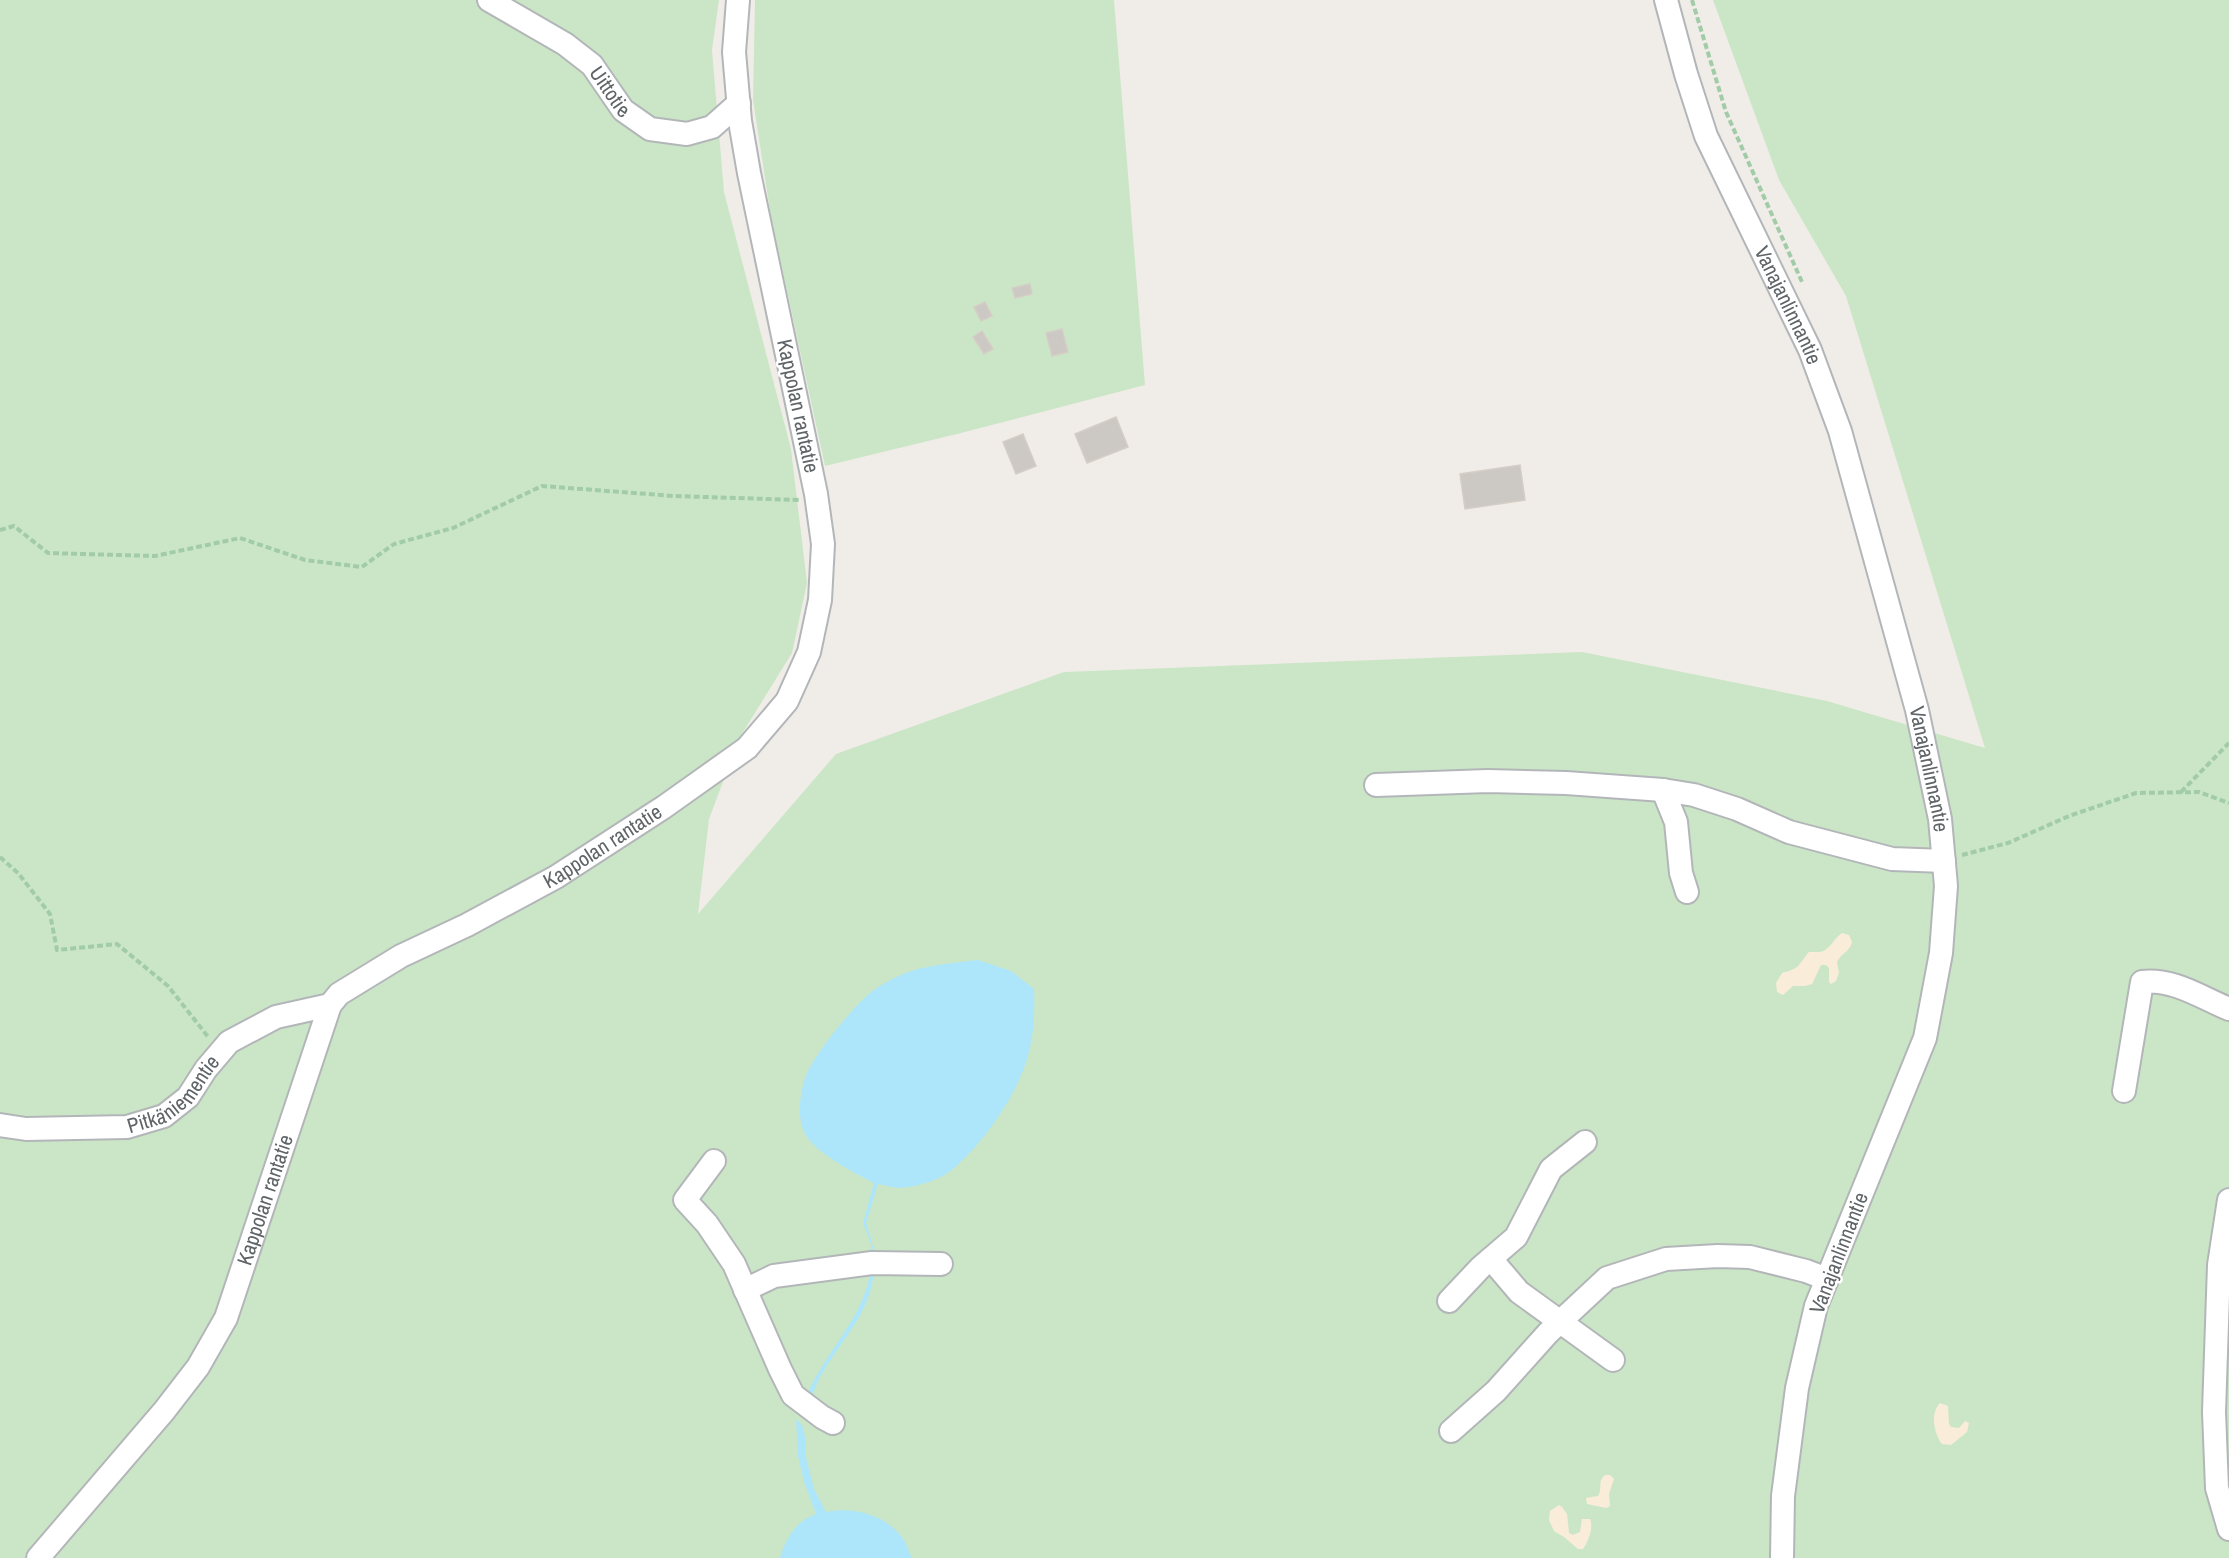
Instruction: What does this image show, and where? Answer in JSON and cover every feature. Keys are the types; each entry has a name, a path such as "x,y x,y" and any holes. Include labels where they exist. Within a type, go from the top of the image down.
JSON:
{"street":[{"name":"Uittotie","path":"489,0 565,44 592,65 623,110 650,129 687,134 712,127 739,103"},
{"name":"Kappolan rantatie","path":"38,1558 164,1411 198,1366 226,1318 330,1005 339,994 401,956 467,925 556,876 664,807 747,748 787,701 810,652 820,600 823,544 817,500 749,173 734,52 738,0"},
{"name":"Vanajanlinnantie","path":"1666,0 1706,136 1810,350 1840,431 1917,710 1948,859 1941,953 1925,1038 1816,1306 1797,1388 1783,1496 1782,1558"},
{"path":"1376,785 1488,781 1566,783 1663,790 1694,795 1737,809 1789,832 1892,859 1948,859"},
{"path":"1663,790 1676,822 1681,873 1687,892"},
{"path":"2124,1091 2142,982 2167,983 2229,1010"},
{"name":"Pitkäniementie","path":"0,1125 26,1129 128,1127 164,1116 188,1097 206,1069 230,1042 276,1017 330,1005"},
{"path":"1449,1301 1516,1237 1551,1169 1586,1142"},
{"path":"714,1161 685,1200 707,1224 734,1264 793,1395 822,1418 833,1423"},
{"path":"2229,1200 2219,1265 2214,1412 2217,1488 2229,1529"},
{"path":"1451,1431 1496,1391 1560,1322 1607,1278 1666,1260 1718,1256 1750,1257 1806,1271 1827,1279"},
{"path":"1491,1259 1519,1292 1613,1360"},
{"path":"745,1290 774,1276 872,1263 941,1264"}],"path":[{"path":"1692,0 1726,112 1803,283"},
{"path":"0,530 14,526 48,553 155,556 240,538 305,560 362,567 394,544 453,528 542,486 674,496 817,500"},
{"path":"2180,792 2229,743"},
{"path":"1948,859 2008,843 2069,816 2136,793 2199,792 2229,803"},
{"path":"0,856 18,873 50,914 57,950 117,944 168,986 220,1053"}],"green space":[{"path":"0,0 719,0 712,50 724,192 791,449 807,583 792,653 740,737 709,819 698,914 836,754 1064,672 1582,652 1827,701 1985,748 1846,296 1779,180 1713,0 2229,0 2229,1558 0,1558"},
{"path":"755,0 1114,0 1145,385 825,466 771,217 753,100"}],"sand":[{"path":"1842,933 1849,935 1852,942 1837,962 1839,973 1836,981 1831,984 1829,982 1829,968 1821,965 1812,984 1793,986 1783,995 1777,992 1776,983 1782,973 1796,968 1809,952 1823,951 1829,947"},
{"path":"1940,1403 1948,1406 1951,1427 1959,1428 1965,1421 1969,1423 1967,1432 1951,1445 1942,1444 1935,1429 1935,1412"},
{"path":"1605,1475 1610,1475 1614,1479 1609,1494 1610,1506 1606,1508 1587,1504 1586,1498 1598,1496 1601,1480"},
{"path":"1559,1505 1567,1514 1569,1533 1573,1535 1580,1532 1582,1519 1590,1519 1591,1530 1583,1549 1578,1549 1554,1531 1549,1520 1550,1511"}],"water":[{"path":"978,960 1011,971 1034,989 1033,1028 1024,1068 1009,1100 988,1132 947,1174 913,1186 897,1188 878,1184 866,1223 875,1253 872,1257 871,1244 863,1223 874,1183 825,1154 804,1132 800,1113 805,1078 833,1033 862,1001 884,983 919,969"},
{"path":"871,1270 874,1270 872,1285 862,1312 821,1375 810,1402 805,1399 813,1382 852,1320 867,1288"},
{"path":"796,1419 802,1425 806,1441 805,1454 814,1489 826,1512 848,1510 859,1512 869,1514 889,1524 904,1540 912,1558 780,1558 795,1528 816,1514 804,1482 798,1456"}],"building":[{"path":"1030,284 1032,294 1015,298 1012,288"},
{"path":"985,302 992,316 981,321 974,307"},
{"path":"1062,329 1068,352 1052,356 1046,333"},
{"path":"982,331 993,349 984,354 973,337"},
{"path":"1116,417 1128,447 1087,463 1075,434"},
{"path":"1023,434 1036,466 1016,474 1003,442"},
{"path":"1520,465 1525,500 1465,509 1460,474"}]}
